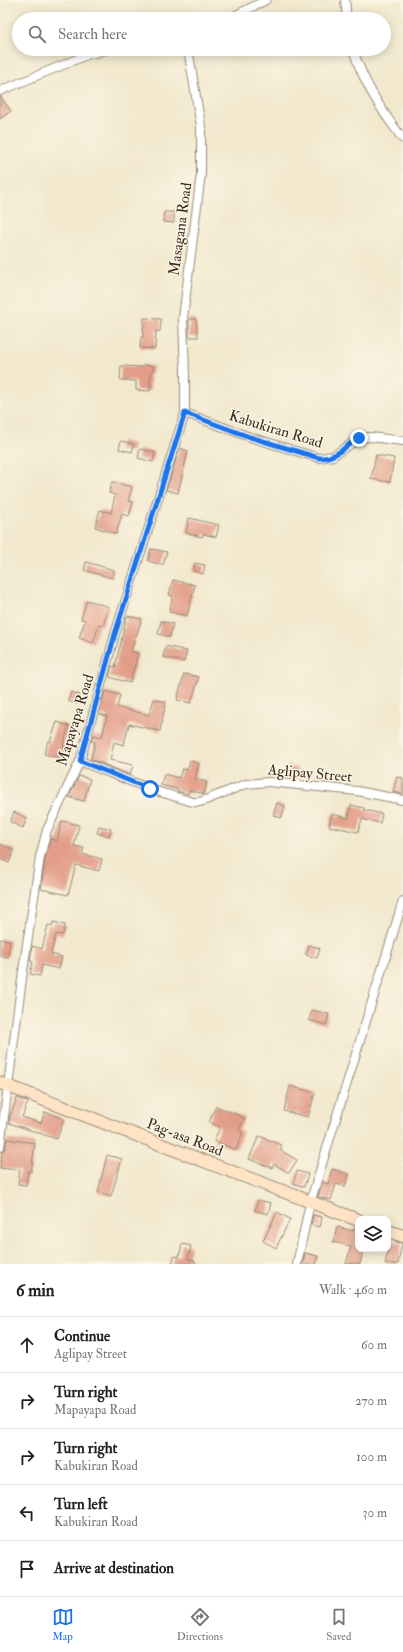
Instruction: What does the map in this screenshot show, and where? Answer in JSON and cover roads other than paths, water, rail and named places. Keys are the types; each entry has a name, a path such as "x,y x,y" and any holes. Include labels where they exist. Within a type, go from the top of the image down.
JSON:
{"main road":[{"name":"Pag-asa Road","path":"4,1085 355,1219"},
{"path":"391,1232 403,1236"}],"street":[{"path":"242,12 266,0"},
{"path":"345,0 346,12"},
{"path":"0,91 85,56"},
{"name":"Masagana Road","path":"185,413 183,318 201,174 201,126 189,56"},
{"path":"355,56 368,86 403,139"},
{"name":"Kabukiran Road","path":"185,413 250,437 319,458 333,456 359,438 371,437 403,441"},
{"name":"Mapayapa Road","path":"0,1147 4,1085 40,857 47,830 80,761 115,634 185,413"},
{"name":"Aglipay Street","path":"80,761 150,789 193,802 204,801 246,784 269,782 357,791 403,800"},
{"path":"297,1264 310,1203 403,900"}]}
